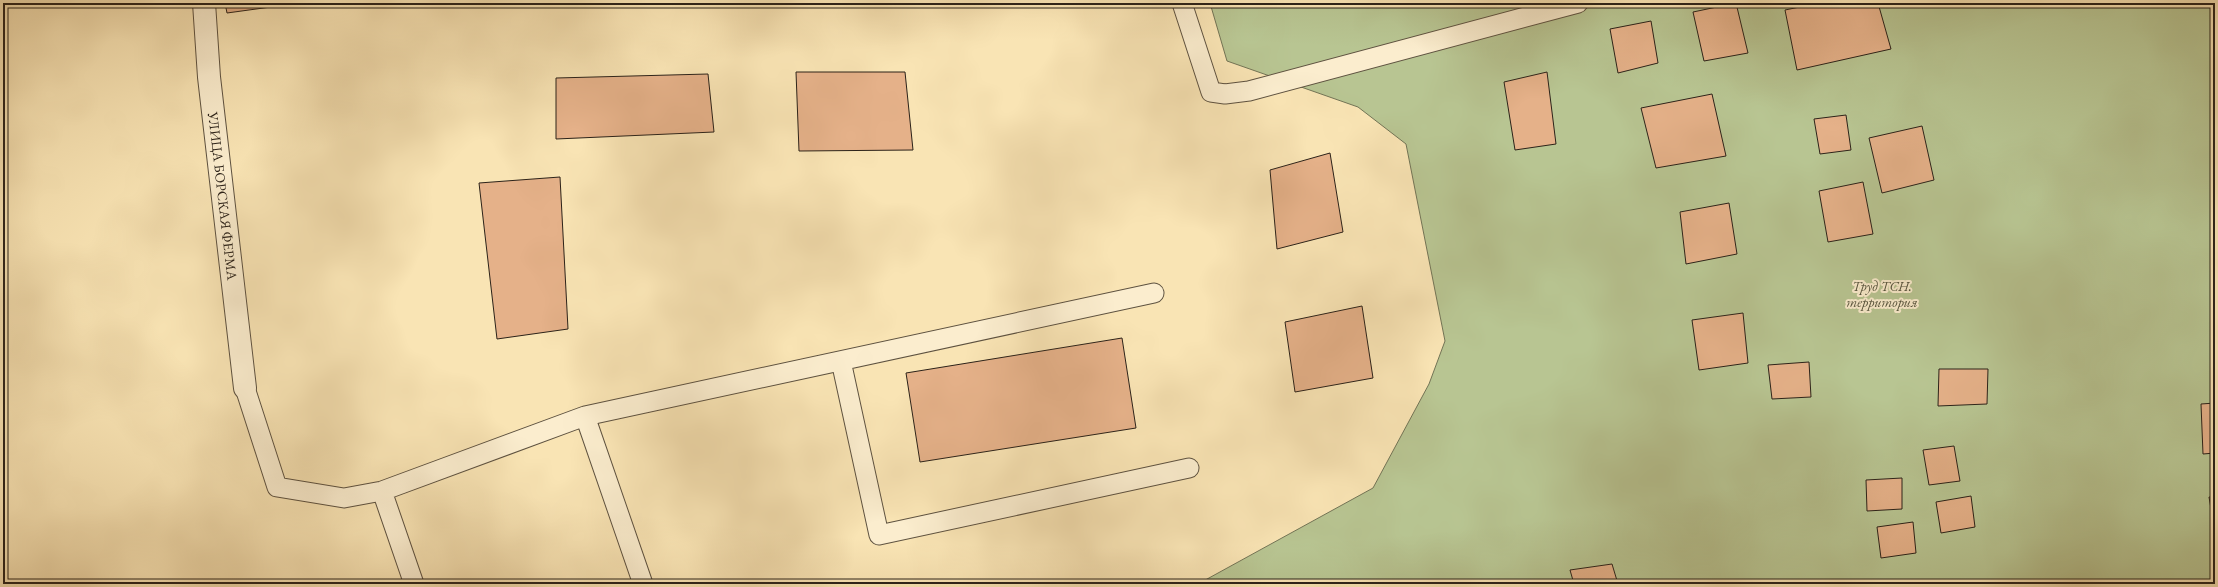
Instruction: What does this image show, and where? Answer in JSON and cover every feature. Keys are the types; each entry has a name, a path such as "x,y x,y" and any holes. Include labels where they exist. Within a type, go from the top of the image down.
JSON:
{"street":[{"name":"УЛИЦА БОРСКАЯ ФЕРМА","path":"204,3 209,77 245,388"}],"lane":[{"path":"1182,3 1210,92 1225,94 1249,91 1578,3"},
{"path":"245,388 276,487 344,498 382,491 585,416 1154,293"},
{"path":"842,361 879,535 1189,468"},
{"path":"585,416 643,584"},
{"path":"382,491 414,584"}],"green space":[{"name":"Труд ТСН. территория","path":"1210,3 2215,3 2215,584 1198,584 1373,488 1429,384 1445,341 1406,144 1358,107 1227,61"}],"building":[{"path":"225,3 300,3 227,13"},
{"path":"1736,3 1748,53 1704,61 1693,12"},
{"path":"1819,3 1878,3 1891,49 1797,70 1785,10"},
{"path":"1651,21 1658,63 1618,73 1610,29"},
{"path":"796,72 905,72 913,150 799,151"},
{"path":"1547,72 1556,144 1515,150 1504,82"},
{"path":"708,74 714,132 556,139 556,78"},
{"path":"1712,94 1726,156 1656,168 1641,108"},
{"path":"1846,115 1851,150 1820,154 1814,119"},
{"path":"1922,126 1934,180 1882,193 1869,138"},
{"path":"1330,153 1343,232 1277,249 1270,170"},
{"path":"560,177 568,329 497,339 479,183"},
{"path":"1863,182 1873,234 1828,242 1819,191"},
{"path":"1729,203 1737,254 1686,264 1680,212"},
{"path":"1362,306 1373,378 1295,392 1285,322"},
{"path":"1743,313 1748,363 1699,370 1692,320"},
{"path":"1122,338 1136,428 920,462 906,373"},
{"path":"1809,362 1811,397 1772,399 1768,365"},
{"path":"1939,369 1988,369 1987,404 1938,406"},
{"path":"2215,403 2215,453 2203,454 2201,404"},
{"path":"1954,446 1960,481 1929,485 1923,450"},
{"path":"1902,478 1902,509 1867,511 1866,480"},
{"path":"1971,496 1975,527 1941,533 1936,502"},
{"path":"2209,497 2215,497 2215,532"},
{"path":"1913,522 1916,553 1881,558 1877,527"},
{"path":"1612,564 1618,584 1574,584 1570,570"}]}
